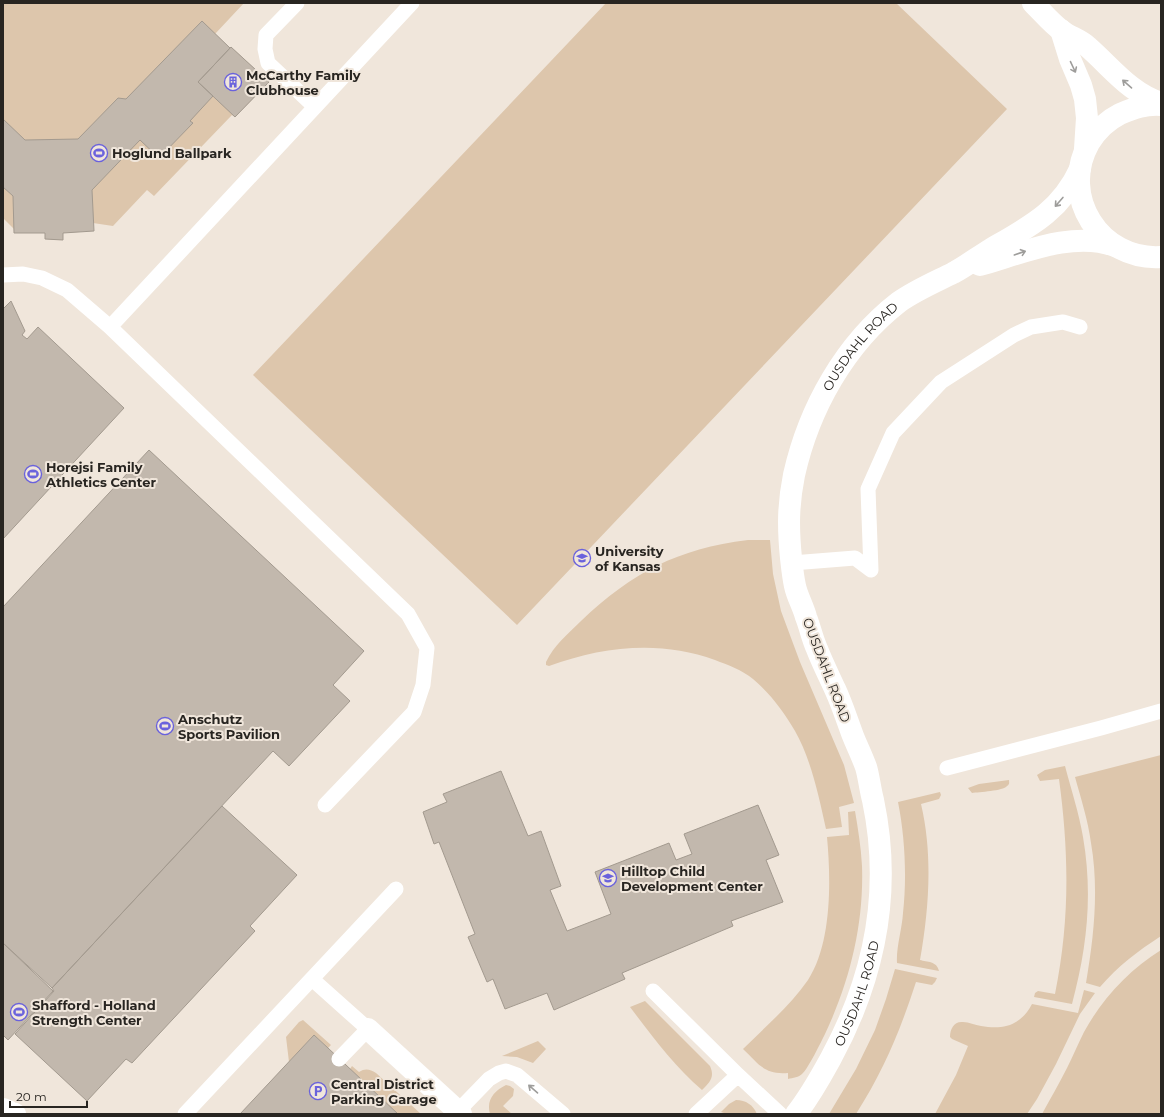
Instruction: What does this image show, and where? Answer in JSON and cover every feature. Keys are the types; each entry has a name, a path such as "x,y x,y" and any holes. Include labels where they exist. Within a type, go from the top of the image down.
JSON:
{"street":[{"path":"1033,3 1061,30 1087,46 1132,88 1161,104"},
{"path":"1061,30 1070,59 1081,85 1088,118 1082,160 1080,191 1086,213 1093,226 1103,237 1115,246 1127,252 1151,257 1161,269"},
{"name":"OUSDAHL ROAD","path":"796,1114 811,1096 841,1040 856,1006 868,972 873,951 880,900 881,862 878,822 866,768 836,692 815,646 795,587 788,534 789,505 794,474 816,409 826,388 842,363 877,323 900,302 924,287 956,271 1042,218 1064,196 1073,183 1082,160 1103,124 1133,108 1144,105 1161,104"},
{"name":"OUSDAHL ROAD","path":"956,271 1028,250 1065,242 1092,241 1115,246"},
{"path":"368,1029 459,1112"},
{"path":"3,1110 15,1114"}],"lane":[{"path":"297,3 266,35 265,49 268,63 315,107"},
{"path":"110,327 412,3"},
{"path":"3,275 23,274 42,278 67,290 110,327 408,614 427,648 423,685 414,712 325,805"},
{"path":"792,563 855,558 871,570 868,489 893,433 941,382 1014,335 1031,327 1063,322 1080,327"},
{"path":"947,768 1161,711"},
{"path":"185,1114 396,889"},
{"path":"312,979 368,1029 339,1059"},
{"path":"654,991 738,1075 780,1114"},
{"path":"459,1112 489,1079 498,1073 506,1071 517,1075 563,1114"},
{"path":"696,1114 738,1075"}],"shaded area":[{"name":"Hoglund Ballpark","path":"3,3 244,3 215,34 269,82 235,117 232,115 154,196 147,190 113,226 93,223 63,233 63,240 45,239 45,233 14,229 3,218"},
{"path":"606,3 896,3 1007,109 517,625 253,375"},
{"path":"748,540 770,540 773,574 781,611 800,662 844,765 854,803 839,807 842,827 826,829 810,766 801,742 771,697 753,679 740,670 695,654 653,648 611,650 569,659 549,666 546,665 549,656 566,635 600,604 638,576 678,557 699,550"},
{"path":"1161,755 1161,936 1129,959 1100,987 1086,983 1093,930 1095,878 1090,834 1075,777"},
{"path":"1065,766 1081,828 1088,880 1085,942 1072,1004 1034,997 1035,993 1038,991 1055,994 1063,940 1066,886 1065,833 1059,779 1040,781 1037,775 1045,770"},
{"path":"1009,780 1009,784 1005,788 996,790 972,793 968,788 979,784"},
{"path":"940,792 941,795 939,799 921,804 927,843 928,882 926,921 920,960 936,965 939,971 897,963 897,957 902,925 905,871 904,843 898,802"},
{"path":"855,811 861,852 862,888 861,909 854,952 842,994 818,1049 808,1067 802,1074 798,1077 788,1079 788,1073 767,1070 758,1064 743,1049 801,990 816,965 826,930 828,911 829,872 827,837 849,835 848,812"},
{"path":"1161,950 1161,1114 1042,1114 1064,1074 1084,1032 1099,1008 1127,976"},
{"path":"895,969 937,978 932,985 916,982 904,1017 883,1066 856,1114 829,1114 856,1069 875,1030"},
{"path":"1084,990 1095,993 1080,1014 1056,1064 1027,1114 935,1114 956,1075 968,1046 950,1037 952,1028 955,1024 960,1022 968,1022 989,1027 1004,1026 1023,1017 1032,1004 1078,1013"},
{"path":"645,1001 710,1066 712,1073 711,1079 702,1090 673,1061 630,1007"},
{"path":"303,1020 331,1045 328,1048 314,1035 289,1062 286,1037 299,1022"},
{"path":"538,1041 546,1049 533,1063 517,1057 502,1056"},
{"path":"352,1066 359,1072 368,1070 376,1073 421,1114 398,1114 350,1069"},
{"path":"506,1085 514,1089 513,1096 503,1106 512,1114 490,1114 489,1104 492,1096"},
{"path":"736,1100 749,1104 757,1114 727,1114 721,1112 729,1104"}],"building":[{"path":"202,21 230,48 198,82 213,96 190,121 193,123 159,158 140,140 92,190 94,231 63,233 63,240 45,239 45,233 14,233 13,196 3,187 3,119 25,140 78,139 118,98 126,99"},
{"name":"McCarthy Family Clubhouse","path":"231,47 269,82 235,117 198,82"},
{"name":"Horejsi Family Athletics Center","path":"11,301 25,331 22,335 27,339 38,327 124,408 3,539 3,309"},
{"name":"Anschutz Sports Pavilion","path":"149,450 364,651 333,685 350,701 289,766 273,751 52,988 3,943 3,607"},
{"name":"Hilltop Child Development Center","path":"501,771 528,836 541,831 561,886 550,890 567,931 611,914 595,872 669,843 676,860 692,854 684,834 758,805 779,855 766,860 783,902 731,921 733,926 622,973 625,979 554,1010 547,993 505,1009 493,979 487,982 468,937 475,934 439,842 434,844 423,812 447,802 443,794"},
{"path":"222,806 297,875 250,926 255,931 132,1063 126,1059 87,1101 15,1034 54,991 52,988"},
{"name":"Shafford - Holland Strength Center","path":"3,943 53,991 8,1040 3,1035"},
{"name":"Central District Parking Garage","path":"314,1035 328,1048 398,1114 240,1114"}],"place":[{"name":"McCarthy Family Clubhouse","path":"233,82"},
{"name":"Hoglund Ballpark","path":"99,153"},
{"name":"Horejsi Family Athletics Center","path":"33,474"},
{"name":"University of Kansas","path":"582,558"},
{"name":"Anschutz Sports Pavilion","path":"165,726"},
{"name":"Hilltop Child Development Center","path":"608,878"},
{"name":"Shafford - Holland Strength Center","path":"19,1012"},
{"name":"Central District Parking Garage","path":"318,1091"}]}
